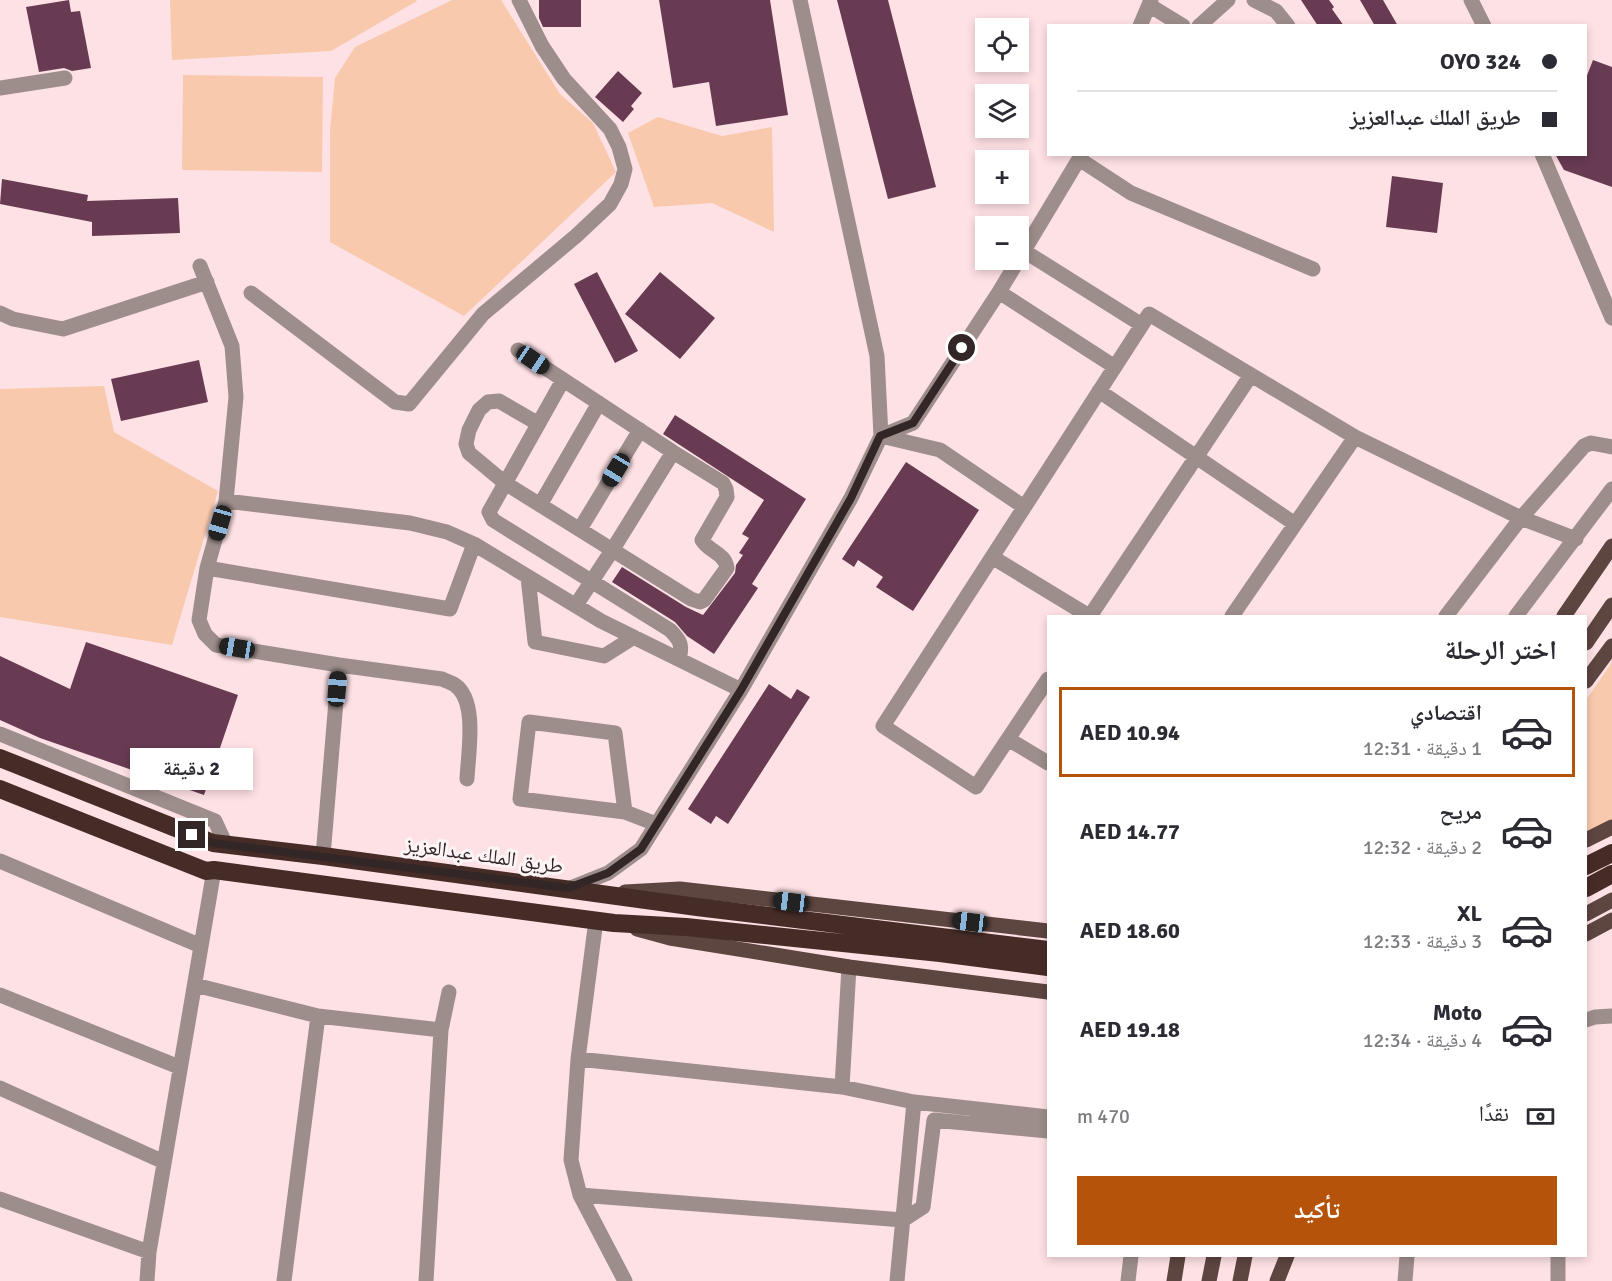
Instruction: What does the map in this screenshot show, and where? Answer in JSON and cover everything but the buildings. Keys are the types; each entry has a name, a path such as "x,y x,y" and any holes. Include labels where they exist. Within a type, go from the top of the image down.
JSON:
{"highway":[{"name":"طريق الملك عبدالعزيز","path":"0,758 213,843 568,888 709,909 1047,950"},
{"path":"0,789 206,871 214,870 605,922 697,928 928,952 1047,968"},
{"path":"1587,866 1612,853"},
{"path":"1587,887 1612,874"}],"main road":[{"path":"1565,615 1612,546"},
{"path":"1587,642 1612,605"},
{"path":"1587,680 1612,646"},
{"path":"1587,839 1612,826"},
{"path":"601,893 680,889 1047,931"},
{"path":"1587,913 1612,900"},
{"path":"1587,933 1612,920"},
{"path":"605,922 670,938 849,967 1047,992"},
{"path":"1015,927 1047,924"},
{"path":"1174,1281 1178,1257"},
{"path":"1209,1281 1214,1257"},
{"path":"1240,1281 1245,1257"},
{"path":"1272,1281 1276,1257"},
{"path":"1277,1281 1287,1257"}],"street":[{"path":"251,293 395,402 409,404 483,314 576,236 610,204 621,184 625,168 619,147 610,129 564,79 542,46 519,0"},
{"path":"568,888 608,873 641,849 741,690 851,498 880,436 877,356 800,0"},
{"path":"1201,24 1227,0"},
{"path":"1254,0 1276,11 1286,24"},
{"path":"1471,0 1483,24"},
{"path":"1141,24 1150,2 1180,24"},
{"path":"0,88 65,78"},
{"path":"1543,156 1612,318"},
{"path":"1029,243 1080,157 1131,193 1313,269"},
{"path":"1029,254 1142,325"},
{"path":"200,266 232,346 236,398 226,501 207,568 199,620 205,634 216,645 442,679 455,685 463,694 469,707 467,779"},
{"path":"880,436 913,423 1012,270"},
{"path":"0,313 13,319 63,328 207,282"},
{"path":"999,292 1115,367"},
{"path":"1047,680 976,787 883,726 1149,314 1355,437 1521,518 1576,539"},
{"path":"518,350 723,483 727,497 702,540 705,546 722,556 727,567 704,600 700,602 692,599 540,505 505,483 469,453 466,444 469,430 479,410 488,402 499,401 537,423"},
{"path":"1091,615 1251,375"},
{"path":"563,380 489,512 493,520 670,630 680,640 679,659"},
{"path":"1099,391 1295,524"},
{"path":"540,505 599,404"},
{"path":"580,529 640,430"},
{"path":"880,436 940,450 1024,507"},
{"path":"1233,615 1355,437"},
{"path":"1447,615 1521,518 1584,446 1591,442 1612,447"},
{"path":"576,605 673,452"},
{"path":"1517,615 1612,489"},
{"path":"226,501 410,523 447,532 474,544 634,637 741,690"},
{"path":"207,568 450,609 474,544"},
{"path":"992,556 1088,615"},
{"path":"528,577 535,642 604,656 634,637"},
{"path":"323,856 339,665"},
{"path":"625,812 615,733 530,722 520,799 625,812 657,824"},
{"path":"0,734 215,822 226,845"},
{"path":"1008,739 1047,762"},
{"path":"0,861 201,946"},
{"path":"147,1281 149,1252 179,1067 214,870"},
{"path":"605,922 578,1059 571,1160 580,1195 625,1281"},
{"path":"842,1087 849,967"},
{"path":"195,985 318,1016 441,1030"},
{"path":"426,1281 441,1030 449,992"},
{"path":"0,995 179,1067"},
{"path":"284,1281 318,1016"},
{"path":"1587,1020 1612,1016"},
{"path":"578,1059 842,1087 914,1102 1047,1117"},
{"path":"0,1088 164,1162"},
{"path":"897,1281 914,1102"},
{"path":"580,1195 903,1220 924,1208 934,1120 1047,1131"},
{"path":"0,1199 149,1252"},
{"path":"1128,1281 1131,1257"},
{"path":"1405,1281 1407,1257"},
{"path":"1558,1257 1558,1281"}],"shaded area":[{"path":"170,0 417,1 331,51 172,60"},
{"path":"452,0 501,0 560,94 593,123 616,172 464,316 330,242 330,131 335,78 355,47"},
{"path":"183,75 323,77 322,172 182,170"},
{"path":"658,117 722,136 772,127 774,232 712,203 654,207 628,133"},
{"path":"104,386 114,432 218,491 172,645 0,617 0,389"},
{"path":"1612,662 1612,820 1587,833 1587,699"}],"route":[{"path":"192,835 213,843 568,888 608,873 641,849 741,690 851,498 880,436 913,423 962,348"}]}
